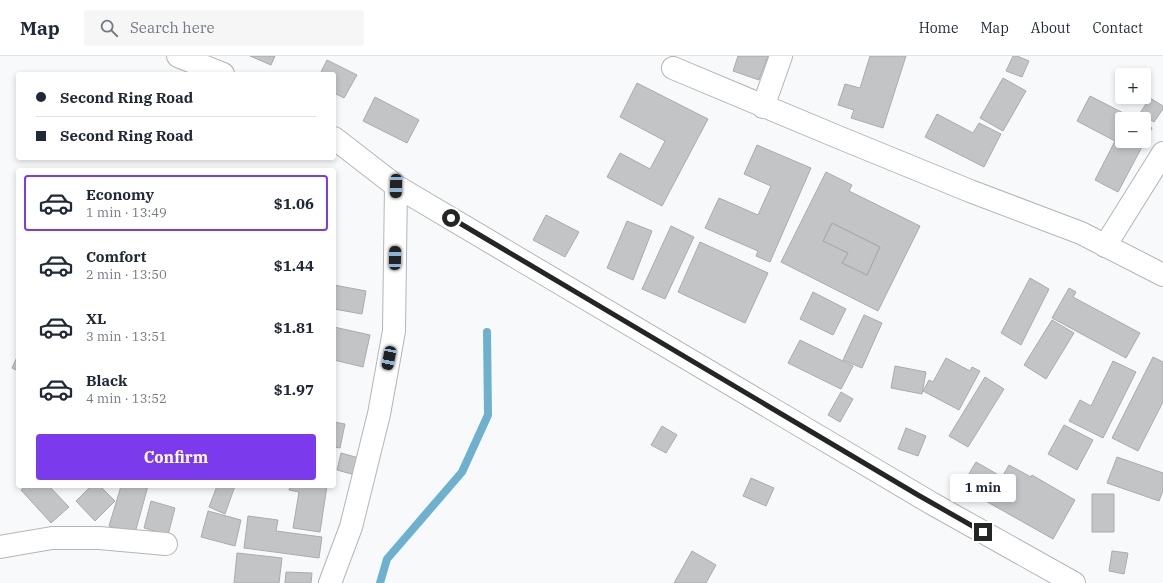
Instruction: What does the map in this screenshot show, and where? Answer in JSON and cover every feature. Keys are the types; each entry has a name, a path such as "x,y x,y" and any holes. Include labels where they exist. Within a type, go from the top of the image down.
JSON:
{"street":[{"path":"178,56 218,72"},
{"path":"763,107 782,56"},
{"path":"673,68 763,107 963,188 1081,233 1163,275"},
{"path":"336,140 396,186 932,503 1074,583"},
{"path":"1105,246 1163,153"},
{"path":"330,583 351,527 379,414 394,331 396,186"},
{"path":"0,547 52,538 99,538 166,544"}],"building":[{"path":"250,56 275,56 271,65"},
{"path":"738,56 768,56 759,80 733,71"},
{"path":"870,56 906,56 883,128 851,118 854,110 838,105 845,84 860,88"},
{"path":"1013,56 1029,61 1022,77 1006,71"},
{"path":"327,60 357,75 344,98 336,94 336,72 321,72"},
{"path":"1003,78 1026,91 1003,131 980,118"},
{"path":"637,83 708,119 662,206 607,177 620,153 650,169 665,141 620,117"},
{"path":"1090,96 1121,112 1115,112 1115,141 1077,121"},
{"path":"375,97 419,120 407,143 363,121"},
{"path":"1151,99 1163,106 1163,109 1154,122 1151,120 1151,112 1141,112 1146,104 1151,104"},
{"path":"937,114 973,133 979,123 1001,134 984,167 925,137"},
{"path":"1115,141 1115,148 1141,148 1118,192 1095,180"},
{"path":"757,145 811,168 770,262 756,256 758,251 705,228 719,198 758,215 771,186 744,174"},
{"path":"826,172 852,185 849,191 920,226 878,311 781,262","holes":["832,223 880,247 867,275 842,263 848,253 823,241"]},
{"path":"546,215 579,232 565,257 533,240"},
{"path":"627,221 652,231 633,280 607,268"},
{"path":"832,223 880,247 867,275 842,263 848,253 823,241"},
{"path":"671,226 694,237 665,299 642,289"},
{"path":"700,242 768,273 745,323 678,292"},
{"path":"1030,278 1049,289 1021,345 1001,333"},
{"path":"336,285 366,291 362,314 336,309"},
{"path":"1069,288 1076,292 1073,297 1140,333 1126,358 1052,318"},
{"path":"813,292 846,309 833,335 800,319"},
{"path":"864,315 882,323 862,368 843,360"},
{"path":"1052,320 1074,333 1046,379 1024,365"},
{"path":"336,327 370,335 363,367 336,360"},
{"path":"800,340 853,366 841,389 788,363"},
{"path":"1153,357 1163,362 1163,402 1138,451 1112,438"},
{"path":"946,358 970,371 972,367 980,371 959,410 923,391 929,380 933,382"},
{"path":"16,359 16,370 12,368"},
{"path":"1113,361 1136,372 1103,438 1069,421 1080,400 1091,406"},
{"path":"895,366 926,372 922,394 891,388"},
{"path":"985,377 1004,389 968,447 949,436"},
{"path":"841,392 853,399 840,422 828,415"},
{"path":"336,422 345,424 340,448 336,447"},
{"path":"1064,425 1093,440 1077,470 1048,454"},
{"path":"662,426 677,435 666,453 651,445"},
{"path":"906,428 926,436 918,456 898,449"},
{"path":"341,453 359,458 355,475 337,470"},
{"path":"1117,457 1163,473 1163,491 1159,501 1107,483"},
{"path":"976,462 1002,477 1009,465 1031,477 1032,475 1075,500 1053,539 961,487"},
{"path":"751,478 774,488 766,506 743,496"},
{"path":"23,488 51,488 69,507 51,523 21,490"},
{"path":"89,488 102,488 115,501 95,521 76,501"},
{"path":"120,488 147,488 135,533 109,526"},
{"path":"216,488 234,488 225,514 209,507"},
{"path":"290,488 327,488 320,532 293,528 299,492 289,490"},
{"path":"1092,494 1114,494 1114,532 1092,532"},
{"path":"151,501 175,508 168,535 144,528"},
{"path":"208,511 241,520 235,546 201,537"},
{"path":"248,516 278,520 276,531 322,537 319,558 244,548"},
{"path":"692,551 716,565 706,583 674,583"},
{"path":"1112,551 1128,553 1124,574 1109,571"},
{"path":"237,553 282,558 279,583 234,583"},
{"path":"286,572 312,573 311,583 285,583"}],"waterway":[{"path":"380,583 387,559 462,472 488,415 487,332"}],"route":[{"path":"451,218 983,532"}]}
